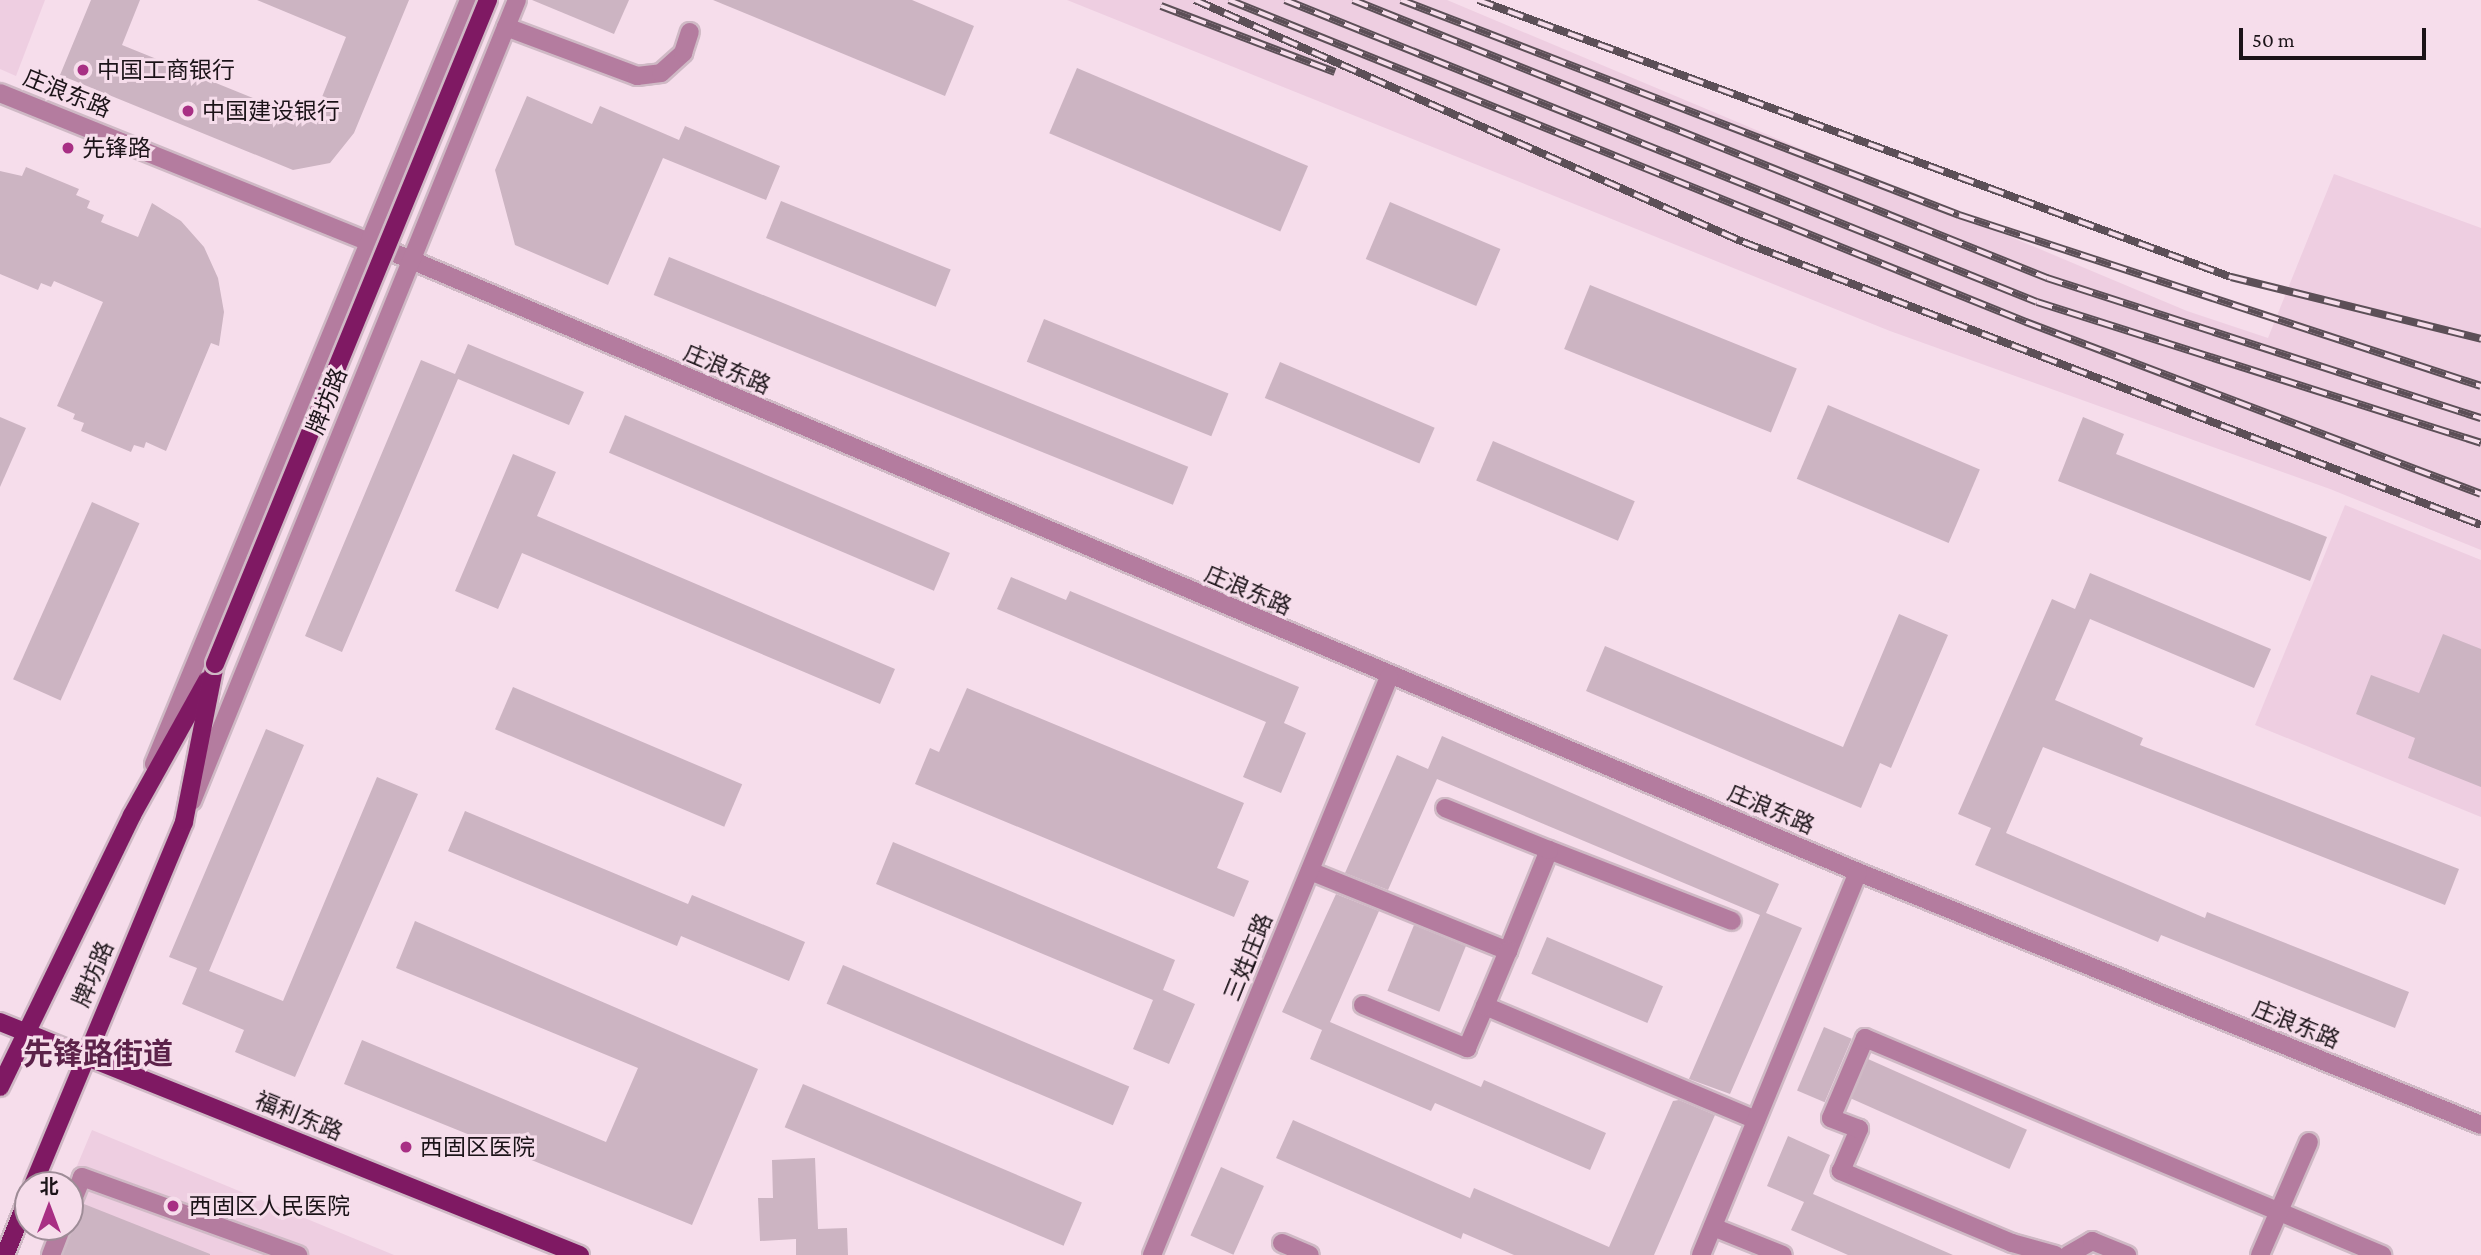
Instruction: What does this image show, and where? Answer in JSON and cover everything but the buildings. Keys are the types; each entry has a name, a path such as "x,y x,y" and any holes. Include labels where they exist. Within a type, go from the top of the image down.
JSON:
{"main road":[{"name":"牌坊路","path":"0,1087 23,1031 132,815 215,664 488,0"},
{"name":"牌坊路","path":"39,1171 184,822 215,664"},
{"name":"福利东路","path":"0,1022 578,1254"},
{"path":"5,1255 14,1233"}],"street":[{"name":"牌坊路","path":"132,815 378,246 469,0"},
{"path":"378,246 488,0"},
{"name":"牌坊路","path":"184,822 517,0"},
{"path":"506,27 637,76 661,73 683,53 690,32"},
{"name":"庄浪东路","path":"0,93 378,246 1389,677 1858,872 2481,1125"},
{"name":"三姓庄路","path":"1152,1255 1389,677"},
{"path":"1445,807 1732,921"},
{"path":"1363,1005 1467,1048 1549,850"},
{"path":"1310,871 1508,951"},
{"path":"1701,1255 1858,872"},
{"path":"1485,1006 1756,1120"},
{"path":"2056,1255 2012,1243 1841,1171 1859,1129 1832,1118 1865,1038 2382,1255"},
{"path":"2260,1255 2309,1142"},
{"path":"84,1178 298,1255"},
{"path":"1713,1227 1783,1255"},
{"path":"2068,1255 2092,1241 2127,1255"},
{"path":"1282,1243 1310,1255"}],"shaded area":[{"path":"0,0 45,0 16,76 0,69"},
{"path":"1067,0 1447,0 2187,311 2268,338 2334,174 2481,228 2481,550 2330,489 1890,331"},
{"path":"2345,505 2481,560 2481,817 2255,725"},
{"name":"西固区人民医院","path":"92,1130 394,1255 40,1255 46,1241 84,1241 84,1171 75,1171"}],"railway":[{"path":"1195,0 1743,242 2481,525"},
{"path":"1229,0 2026,322 2481,494"},
{"path":"1285,0 2037,302 2481,443"},
{"path":"1353,0 2047,278 2481,418"},
{"path":"1401,0 1959,215 2481,386"},
{"path":"1478,0 2231,277 2481,339"},
{"path":"1161,6 1335,72"}],"place":[{"name":"中国工商银行","path":"83,70"},
{"name":"中国建设银行","path":"188,111"},
{"name":"先锋路","path":"68,148"},
{"name":"西固区医院","path":"406,1147"},
{"name":"西固区人民医院","path":"173,1206"}],"district":[{"name":"先锋路街道","path":"98,1054"}]}
